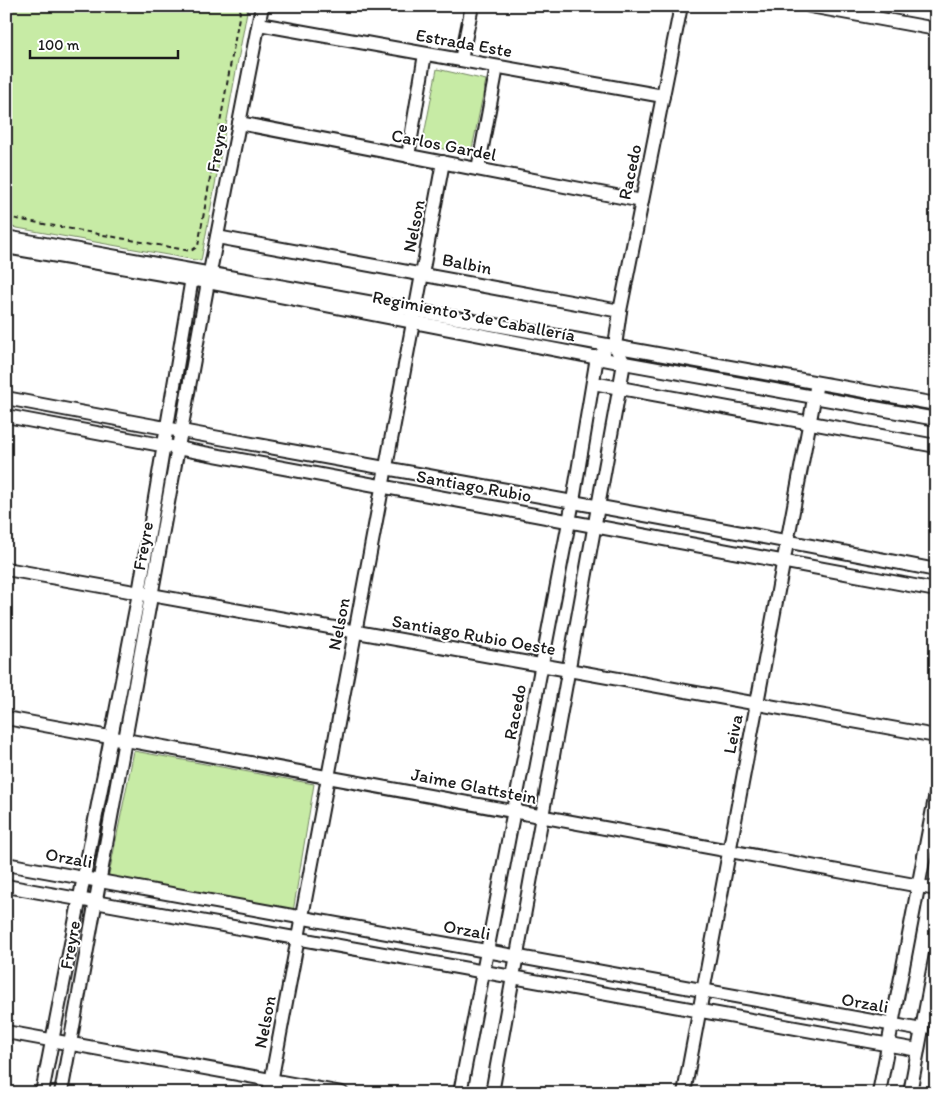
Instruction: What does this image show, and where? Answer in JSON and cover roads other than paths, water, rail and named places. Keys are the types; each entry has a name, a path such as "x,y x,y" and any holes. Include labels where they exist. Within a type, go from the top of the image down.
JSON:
{"street":[{"name":"Freyre","path":"61,1093 181,432 262,6"},
{"path":"460,60 472,6"},
{"name":"Racedo","path":"615,346 620,311 681,6"},
{"path":"810,6 936,29"},
{"name":"Estrada Este","path":"259,24 663,96"},
{"path":"408,156 425,54"},
{"path":"478,169 497,67"},
{"name":"Carlos Gardel","path":"239,123 642,201"},
{"name":"Nelson","path":"269,1093 444,162"},
{"name":"Balbin","path":"218,236 620,311"},
{"name":"Regimiento 3 de Caballería","path":"7,244 415,309 936,404"},
{"name":"Freyre","path":"42,1093 139,593 193,274"},
{"name":"Regimiento 3 de Caballería","path":"210,277 413,322 936,420"},
{"path":"492,1093 624,363 615,346 598,357"},
{"name":"Racedo","path":"460,1093 573,501 598,357"},
{"path":"592,383 936,446"},
{"name":"Leiva","path":"684,1093 756,703 818,383"},
{"name":"Santiago Rubio","path":"6,398 181,432 787,540 936,570"},
{"name":"Santiago Rubio","path":"6,416 178,450 936,590"},
{"name":"Santiago Rubio Oeste","path":"6,569 936,736"},
{"name":"Jaime Glattstein","path":"6,718 936,889"},
{"path":"879,1093 936,793"},
{"name":"Orzali","path":"6,864 922,1030"},
{"name":"Orzali","path":"6,886 482,970 918,1050"},
{"path":"910,1093 934,973 936,954"},
{"path":"6,1032 342,1093"}]}
